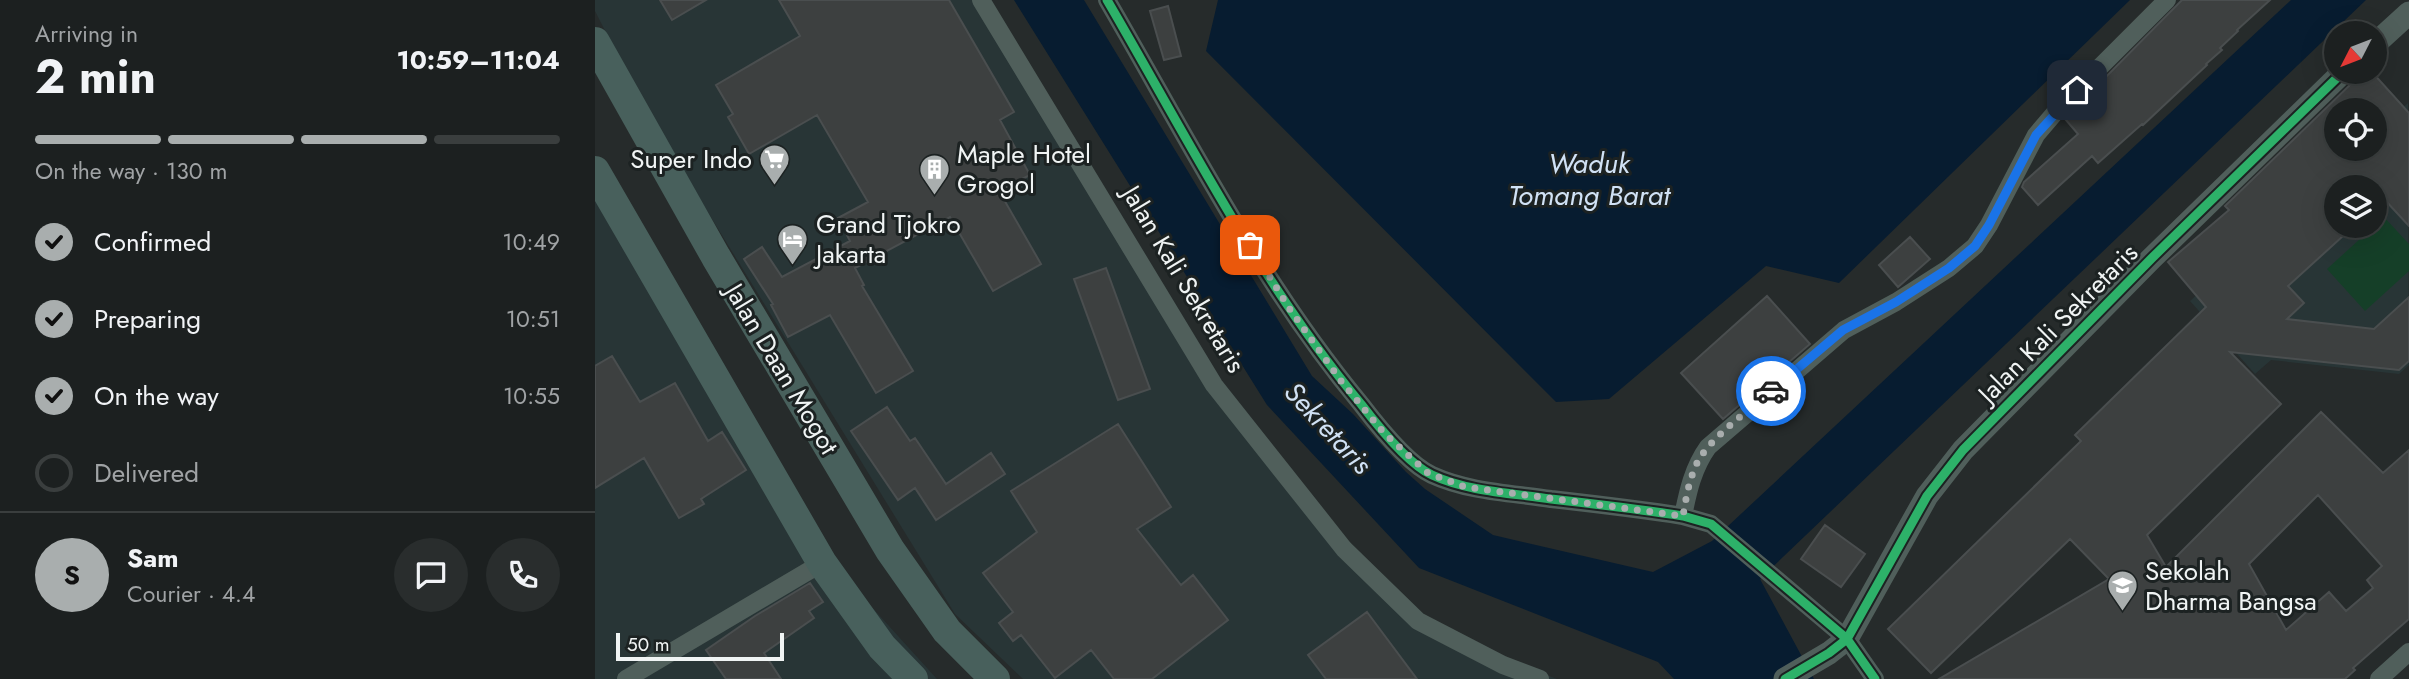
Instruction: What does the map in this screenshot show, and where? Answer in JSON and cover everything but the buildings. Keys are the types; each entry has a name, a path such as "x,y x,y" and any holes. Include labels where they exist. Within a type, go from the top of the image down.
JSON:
{"highway":[{"name":"Jalan Daan Mogot","path":"595,42 716,257 890,550 947,631 995,679"},
{"path":"595,171 822,563 882,647 913,679"}],"street":[{"name":"Jalan Kali Sekretaris","path":"981,0 1214,385 1343,549 1418,621 1503,665 1540,679"},
{"path":"1683,516 1697,462 1708,447 1843,330 1907,296 1949,268 1975,246 1989,225 2036,135 2059,108 2167,0"},
{"path":"1110,1 1198,162 1289,308 1341,381 1402,450 1428,473 1465,487 1683,516 1710,524 1791,591 1838,646 1875,679"},
{"path":"2387,33 2409,13"},
{"name":"Jalan Kali Sekretaris","path":"1838,646 1927,496 1963,450 2152,258 2331,84"},
{"path":"626,679 822,563"},
{"path":"1785,679 1838,646"},
{"path":"2378,679 2409,652"}],"shaded area":[{"path":"595,0 977,0 1194,369 1409,622 1557,679 1023,679 955,614 648,115 595,11"},
{"path":"2408,103 2409,365 2399,374 2271,360 2255,374 2190,301 2324,180 2324,238 2387,238 2387,175 2329,175 2345,161 2387,161 2387,122"},
{"path":"595,182 811,540 937,679 595,679"}],"green space":[{"path":"2387,220 2409,244 2409,271 2365,311 2327,269 2361,238 2387,238"}],"water":[{"name":"Sekretaris","path":"1014,0 1084,0 1312,376 1353,414 1406,472 1425,489 1493,535 1653,572 1712,541 2291,0 2366,0 2344,21 2324,21 2324,40 1760,579 1814,679 1674,679 1658,662 1419,568 1267,405"},
{"name":"Waduk Tomang Barat","path":"1218,0 2130,0 1839,283 1766,266 1609,399 1556,402 1206,51"}],"cycle path":[{"path":"1107,0 1226,207 1290,308 1375,422 1413,462 1432,475 1461,485 1667,513 1711,524 1847,639 1875,679"},
{"path":"1785,679 1847,639 1927,496 1963,450 2152,258 2331,84"}],"way so far":[{"path":"1250,245 1317,348 1384,433 1428,473 1465,487 1683,516 1697,462 1708,447 1771,391"}],"place":[{"name":"Super Indo","path":"775,186"},
{"name":"Maple Hotel Grogol","path":"934,196"},
{"name":"Grand Tjokro Jakarta","path":"793,266"},
{"name":"Sekolah Dharma Bangsa","path":"2122,613"}],"route":[{"path":"1771,391 1843,330 1896,302 1949,268 1975,246 1989,225 2036,135 2077,90"}]}
